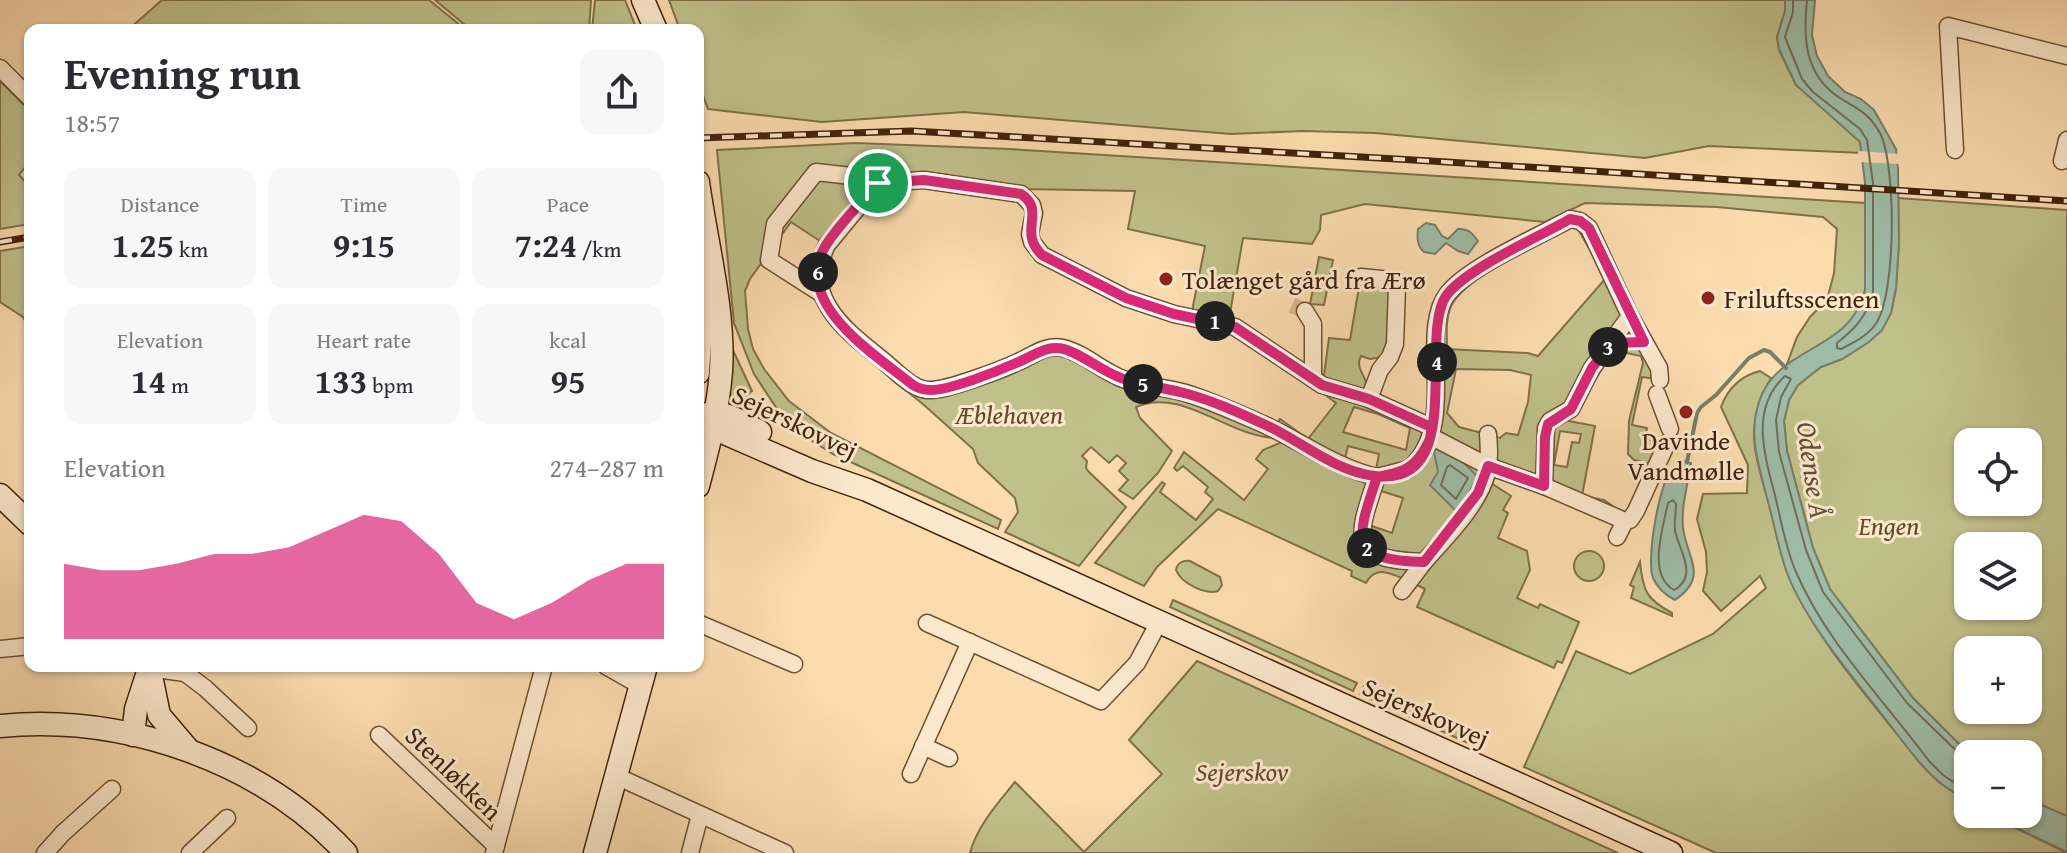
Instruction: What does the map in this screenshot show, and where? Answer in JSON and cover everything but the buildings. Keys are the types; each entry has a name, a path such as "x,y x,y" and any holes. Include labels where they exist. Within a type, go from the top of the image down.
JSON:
{"street":[{"path":"643,0 653,24"},
{"path":"1955,150 1948,26 2067,56"},
{"path":"0,68 24,92"},
{"path":"2062,161 2067,140"},
{"path":"822,294 769,260 775,224 816,172 869,178 878,183 924,180 1021,194 1032,205 1034,213 1030,234 1035,248 1042,255 1126,298 1174,314 1235,327 1313,379 1345,393 1369,399 1432,432 1488,466 1625,521 1630,520 1636,511 1669,436 1658,387 1659,368 1630,316 1589,228 1580,221 1570,219 1479,269 1452,289 1441,304 1432,432 1416,463 1409,469 1377,477 1340,465 1271,428 1213,403 1121,379 1063,348 1045,349 1016,363 940,390 925,390 913,385 851,334 835,318 822,294 818,269 827,245 878,183"},
{"path":"704,226 710,314 709,418 704,449"},
{"path":"704,273 706,240"},
{"path":"1361,277 1391,280 1397,287 1395,344 1380,370 1369,399"},
{"path":"1305,311 1313,324 1313,379"},
{"path":"1544,486 1546,428 1550,421 1571,409 1592,368 1630,316"},
{"path":"1611,343 1644,342"},
{"name":"Sejerskovvej","path":"709,418 812,471 867,490 1671,853"},
{"path":"1402,591 1478,493 1488,466 1489,426"},
{"path":"1377,477 1361,524 1362,542 1388,560 1424,562"},
{"path":"0,495 24,518"},
{"path":"1617,537 1625,521"},
{"path":"927,623 1101,701 1137,663 1159,622"},
{"path":"704,626 794,664"},
{"path":"911,774 970,642"},
{"path":"0,649 24,647"},
{"path":"133,735 136,709 147,672"},
{"path":"150,672 159,715 188,749"},
{"path":"179,672 185,673 248,728"},
{"name":"Stenløkken","path":"379,735 495,850 542,672"},
{"path":"595,853 643,676"},
{"path":"0,726 48,725 133,735 188,749 254,781 361,853"},
{"path":"923,746 949,758"},
{"path":"616,776 785,853"},
{"path":"45,853 112,789"},
{"path":"690,853 700,815"},
{"path":"190,853 227,818"},
{"path":"319,824 346,853"}],"green space":[{"path":"162,0 429,0 459,24 135,24"},
{"path":"435,0 591,0 589,24 464,24"},
{"path":"595,0 625,0 635,24 593,24"},
{"path":"669,0 1785,0 1777,37 1779,50 1796,85 1854,135 1860,142 1862,153 1709,146 1645,158 1375,133 1303,131 1231,134 964,112 822,122 708,109 704,98 704,24 678,24"},
{"path":"0,81 24,105 24,169 19,175 24,180 24,225 0,229"},
{"path":"856,143 1010,149 1865,203 1867,263 1864,294 1854,318 1840,332 1787,364 1797,337 1810,317 1827,300 1834,273 1837,229 1823,217 1717,207 1585,203 1545,222 1365,204 1321,215 1320,230 1312,244 1243,238 1229,319 1192,311 1205,246 1128,229 1135,191 1023,189 877,178 823,243 791,222 750,279 745,291 753,349 789,401 831,433 1001,520 998,529 833,454 806,437 781,415 754,374 734,323 717,150"},
{"name":"Engen","path":"1898,198 2067,210 2067,816 2042,805 2042,740 1955,740 1913,698 1830,589 1813,548 1787,451 1784,421 1789,400 1798,385 1821,367 1842,359 1882,330 1891,313 1896,288"},
{"path":"1574,222 1585,229 1621,299 1624,313 1570,404 1561,414 1549,417 1544,423 1543,463 1537,475 1530,479 1491,462 1490,435 1500,438 1506,433 1518,435 1528,402 1531,375 1510,370 1456,369 1447,413 1459,427 1486,434 1485,458 1453,443 1438,429 1441,313 1449,296 1462,284 1512,252","holes":["1575,224 1606,278 1538,356 1447,349 1448,317 1459,295 1507,260"]},
{"path":"24,247 24,319 0,302 0,251"},
{"path":"1319,257 1333,260 1324,305 1310,304"},
{"path":"1360,281 1390,283 1392,344 1382,357 1370,359 1361,356 1359,365 1367,390 1321,380 1329,338 1350,340"},
{"path":"1618,345 1644,349 1657,379 1642,377 1632,425 1647,428 1645,439 1665,443 1655,465 1634,460 1628,454 1629,421 1643,363 1641,356 1617,351 1607,361 1569,421 1595,426 1582,496 1604,500 1620,511 1552,488 1548,431 1581,396","holes":["1560,431 1581,434 1579,443 1572,442 1567,467 1554,465"]},
{"path":"731,346 752,391 735,404 730,394"},
{"name":"Æblehaven","path":"1058,353 1182,396 1273,437 1249,433 1179,405 1165,402 1136,407 1140,418 1172,451 1158,473 1133,499 1119,490 1128,480 1119,471 1126,463 1117,455 1109,463 1091,447 1082,456 1087,461 1089,472 1126,507 1079,566 1005,532 1018,512 1015,498 978,463 973,449 880,369 883,364 917,391"},
{"path":"1760,371 1771,378 1754,425 1756,452 1784,563 1798,597 1829,647 1923,766 1954,792 1954,828 2016,828 2067,853 1716,853 1524,767 1576,651 1630,674 1713,634 1766,588 1760,576 1721,611 1703,591 1707,572 1706,552 1697,519 1703,494 1747,493 1748,465 1721,407 1727,394 1746,376"},
{"path":"1308,382 1406,420 1424,433 1424,438 1407,465 1376,470 1379,454 1348,446 1344,462 1276,426 1280,419 1308,439 1336,403","holes":["1354,407 1410,428 1406,450 1343,432"]},
{"path":"1287,440 1369,479 1359,535 1412,565 1404,579 1378,572 1366,583 1351,576 1352,571 1218,509 1157,567 1144,586 1095,563 1162,482 1165,484 1160,492 1196,520 1213,499 1205,492 1208,487 1183,466 1177,471 1174,468 1184,452 1244,500 1268,469 1256,459 1263,450"},
{"path":"1431,445 1453,450 1482,473 1460,514 1419,556 1376,550 1366,524 1392,533 1403,498 1378,490 1378,485"},
{"path":"1499,472 1491,483 1511,496 1503,510 1508,513 1498,538 1527,551 1530,570 1517,598 1538,608 1540,604 1579,622 1562,663 1557,661 1554,668 1417,607 1425,589 1415,584 1489,477"},
{"path":"1589,551 1595,552 1603,560 1603,572 1595,580 1589,581 1583,580 1575,572 1574,566 1575,560 1583,552"},
{"path":"1190,561 1220,577 1222,585 1218,591 1200,590 1179,575 1176,570 1181,562"},
{"path":"1640,562 1647,593 1672,616 1631,598 1634,587 1630,585"},
{"path":"1173,600 1357,683 1353,691 1170,607"},
{"name":"Sejerskov","path":"1197,661 1618,853 970,853 983,824 1015,782 1084,852 1162,774 1129,740"},
{"path":"1364,686 1474,735 1470,744 1360,694"}],"water":[{"path":"1785,0 1815,0 1812,35 1817,56 1828,76 1845,92 1861,99 1874,110 1896,149 1899,242 1896,288 1891,313 1882,330 1869,342 1842,359 1821,367 1798,385 1789,400 1784,421 1787,451 1813,548 1830,589 1913,698 1955,740 1954,792 1917,760 1805,609 1780,552 1759,469 1754,432 1762,394 1772,378 1786,366 1846,325 1865,291 1865,183 1860,142 1796,85 1779,49 1777,37"},
{"path":"1426,223 1435,225 1448,239 1461,229 1470,232 1478,241 1468,254 1446,243 1435,254 1424,252 1419,244 1418,229"},
{"path":"1438,447 1465,464 1479,478 1457,512 1430,485 1438,472 1434,452"},
{"path":"1682,461 1691,463 1683,527 1694,575 1686,591 1675,600 1655,582 1651,555 1663,489 1672,469"},
{"path":"2042,805 2067,816 2067,852 2016,828 2042,828"}],"pier":[{"path":"1858,151 1900,154 1902,164 1859,162"}],"waterway":[{"path":"1687,462 1697,413 1749,358 1764,350 1786,368"}],"tunnel":[{"path":"1292,305 1305,311"}],"railway":[{"path":"704,138 912,131 2067,201"},
{"path":"0,242 24,238"}],"place":[{"name":"Tolænget gård fra Ærø","path":"1166,279"},
{"name":"Friluftsscenen","path":"1708,298"},
{"name":"Davinde Vandmølle","path":"1686,412"}],"route":[{"path":"878,183 827,245 818,278 826,304 844,328 913,385 925,390 940,390 1016,363 1045,349 1063,348 1121,379 1213,403 1271,428 1340,465 1377,477 1397,474 1409,469 1416,463 1432,437 1437,383 1437,330 1441,304 1446,296 1479,269 1570,219 1580,221 1589,228 1644,342 1611,343 1592,368 1571,409 1550,421 1545,437 1544,486 1488,466 1478,493 1424,562 1388,560 1362,542 1361,524 1377,477 1397,474 1416,463 1432,437 1431,427 1369,399 1322,385 1235,327 1174,314 1126,298 1042,255 1035,248 1030,234 1034,213 1032,205 1021,194 924,180 878,183"}],"water label":[{"name":"Odense Å","path":"1814,470"}]}
